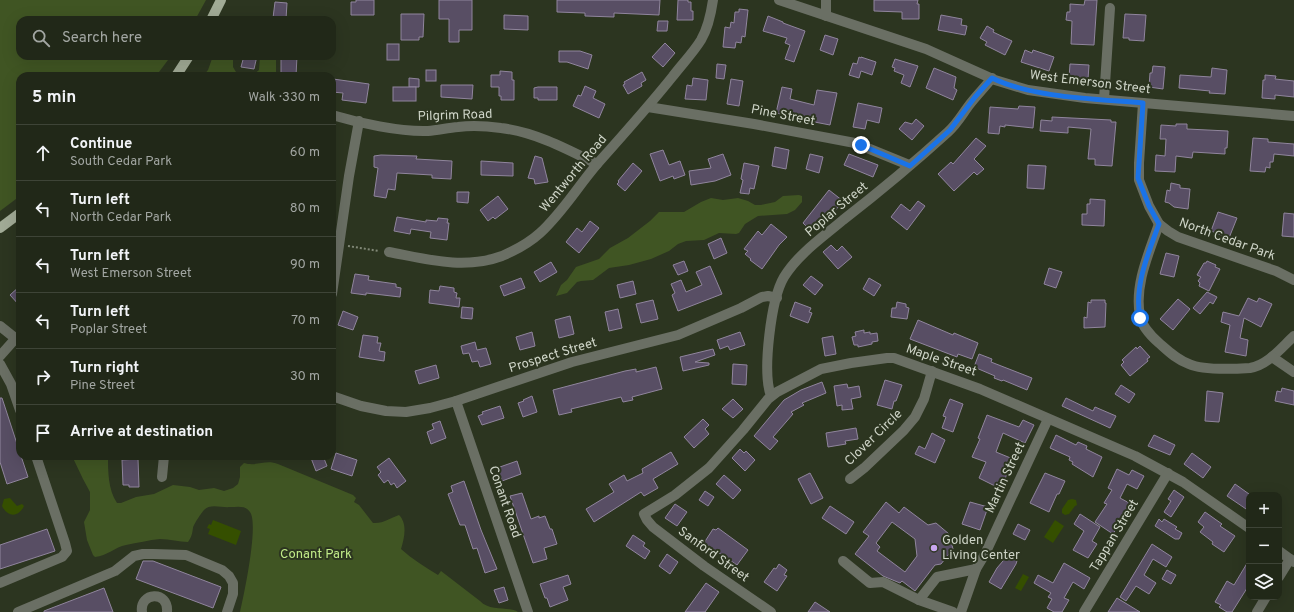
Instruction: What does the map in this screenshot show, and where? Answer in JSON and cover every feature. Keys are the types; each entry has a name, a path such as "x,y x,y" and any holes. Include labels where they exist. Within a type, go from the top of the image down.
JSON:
{"main road":[{"path":"213,16 221,0"},
{"path":"179,72 186,60"},
{"path":"0,228 16,216"}],"street":[{"name":"Wentworth Road","path":"389,252 440,262 455,263 480,261 507,254 528,242 548,225 572,197 597,164 648,107 701,39 709,22 713,0"},
{"name":"West Emerson Street","path":"779,0 926,49 1011,86 1028,90 1061,95 1294,116"},
{"path":"826,0 826,16"},
{"path":"1104,99 1110,8"},
{"name":"Poplar Street","path":"771,396 767,381 768,361 773,316 784,278 798,260 823,237 910,166 950,130 975,97 992,78"},
{"name":"North Cedar Park","path":"1143,103 1138,178 1149,206 1159,224 1178,237 1276,271 1294,280"},
{"name":"Pine Street","path":"648,107 754,124 855,143 910,166"},
{"name":"Pilgrim Road","path":"336,116 417,131 431,131 468,126 489,126 508,129 552,143 597,164"},
{"path":"336,270 359,121"},
{"path":"1159,224 1146,261 1139,296 1141,320 1152,336 1176,357 1196,367 1250,368 1258,366 1272,357 1294,336"},
{"name":"Prospect Street","path":"336,397 371,409 397,412 430,408 456,401 546,370 678,335 728,314 762,297 768,296 777,298"},
{"path":"1,329 16,339"},
{"path":"0,356 16,342"},
{"path":"1272,357 1294,372"},
{"name":"Maple Street","path":"644,514 675,495 709,468 771,396 821,369 851,362 892,358 980,389 1135,456 1168,473 1246,526"},
{"path":"0,364 11,384 16,398"},
{"name":"Clover Circle","path":"850,480 904,430 915,417 924,399 932,371"},
{"name":"Conant Road","path":"456,401 528,612"},
{"name":"Martin Street","path":"961,612 976,569 985,554 1048,419"},
{"path":"0,582 62,557 67,551 37,460"},
{"path":"162,477 164,460"},
{"name":"Tappan Street","path":"1084,612 1168,473"},
{"name":"Sanford Street","path":"644,514 653,527 704,566 771,612"},
{"path":"1282,553 1292,560 1282,573"},
{"path":"18,612 115,571 134,556 143,554 163,554 186,555 222,570 229,576 232,583 233,594 227,612"},
{"path":"843,562 870,583 882,582 918,600 953,612"},
{"path":"918,600 937,577 976,569"},
{"path":"142,612 142,606 145,601 149,597 155,596 160,597 164,601 167,606 167,612"},
{"path":"1257,612 1264,600"}],"path":[{"path":"340,245 389,252"}],"green space":[{"path":"0,0 206,0 197,16 16,16 16,60 168,60 159,72 16,72 16,199 0,211"},
{"path":"212,60 233,60 233,67 236,72 206,72"},
{"path":"260,60 276,60 276,72 257,72 259,70"},
{"path":"783,196 802,196 802,202 795,210 787,214 758,216 745,224 739,233 719,233 704,240 686,241 651,259 629,265 609,268 593,280 577,282 567,293 556,296 561,285 567,280 576,267 599,259 610,248 628,238 659,212 684,212 711,198 723,200 738,198 755,205 761,205 775,202"},
{"name":"Conant Park","path":"74,460 108,460 110,486 117,503 121,503 136,497 154,494 173,485 190,487 199,490 214,488 224,491 233,488 238,484 240,467 244,463 253,464 269,462 278,464 353,495 356,498 354,502 359,505 373,523 383,522 399,515 404,523 404,536 401,549 405,553 438,575 441,571 489,607 510,609 518,612 240,612 247,576 253,530 250,512 246,508 216,506 207,508 193,526 191,537 188,542 164,539 152,540 122,546 95,557 87,540 84,522 90,510 90,492"}],"shaded area":[{"path":"10,498 17,506 22,504 24,506 22,510 13,515 7,513 2,506 4,499"},
{"path":"1068,500 1076,500 1077,505 1069,514 1065,515 1062,513 1062,509"},
{"path":"213,520 241,531 236,545 208,534 210,529 207,528 209,524 211,525"},
{"path":"1055,520 1064,526 1053,543 1044,537"},
{"path":"1023,574 1029,577 1021,591 1015,588"}],"building":[{"path":"356,0 374,0 374,15 351,15 351,2 356,2"},
{"path":"439,0 472,0 472,30 459,30 459,42 449,42 449,19 439,19"},
{"path":"557,0 660,0 659,15 614,13 614,17 585,16 585,13 557,12"},
{"path":"678,0 688,0 688,2 691,2 693,20 677,20"},
{"path":"874,0 918,0 917,4 919,4 919,19 902,19 902,12 874,11"},
{"path":"1085,0 1097,0 1094,45 1071,44 1072,21 1066,20 1067,12 1070,12 1070,4 1084,5"},
{"path":"275,2 287,3 286,16 273,16"},
{"path":"739,9 748,10 745,37 742,36 741,43 736,42 735,48 723,47 725,27 730,28 731,22 734,23 735,12 739,12"},
{"path":"401,14 424,14 423,37 419,37 419,40 401,40"},
{"path":"1125,14 1146,15 1144,41 1123,38"},
{"path":"504,15 528,16 528,30 504,29"},
{"path":"941,15 962,19 961,25 967,26 965,35 938,30"},
{"path":"768,16 805,31 794,62 785,59 790,45 785,43 787,38 763,31"},
{"path":"658,21 668,21 667,31 657,31"},
{"path":"987,26 994,30 993,32 1012,41 1005,55 985,45 987,42 980,38"},
{"path":"825,35 838,39 833,55 820,50"},
{"path":"665,43 675,53 663,67 652,57"},
{"path":"387,44 399,44 399,60 387,60"},
{"path":"1025,50 1032,53 1033,50 1054,57 1049,71 1021,62"},
{"path":"559,51 580,51 592,55 588,69 567,62 559,62"},
{"path":"859,57 876,62 872,75 861,71 859,78 849,75 853,63 857,64"},
{"path":"895,59 918,66 910,87 901,83 904,75 894,71 895,68 892,67"},
{"path":"243,60 256,60 254,69 241,67"},
{"path":"281,60 297,60 296,72 281,72"},
{"path":"717,64 726,65 724,79 716,78"},
{"path":"1070,64 1089,65 1088,79 1069,78"},
{"path":"1153,66 1165,67 1163,89 1149,87 1150,73 1152,73"},
{"path":"934,68 956,77 954,88 957,90 953,100 926,88"},
{"path":"1212,68 1227,70 1225,94 1179,88 1180,75 1211,77"},
{"path":"426,70 436,70 436,81 426,81"},
{"path":"500,71 512,72 512,80 514,80 514,100 501,100 501,96 499,96 499,87 491,87 491,75 500,75"},
{"path":"642,72 646,80 641,83 642,86 628,94 623,85 625,84 624,82"},
{"path":"1265,75 1276,76 1275,79 1294,81 1294,97 1275,95 1275,99 1262,98 1263,80 1265,80"},
{"path":"409,78 419,79 419,87 409,87"},
{"path":"693,78 708,80 706,100 685,99 687,85 692,86"},
{"path":"336,79 369,84 366,103 342,100 343,93 336,92"},
{"path":"731,79 743,81 739,106 727,104"},
{"path":"441,85 473,85 472,99 441,97"},
{"path":"585,86 596,91 593,98 605,104 599,118 573,106 578,95 581,96"},
{"path":"393,87 416,87 416,101 393,101"},
{"path":"557,87 557,100 538,100 538,98 534,98 534,88"},
{"path":"782,87 792,89 790,99 814,105 817,90 837,93 830,125 776,113"},
{"path":"858,103 882,108 879,123 867,120 865,129 853,127"},
{"path":"1019,106 1035,107 1033,128 1005,125 1005,127 1000,126 999,134 988,133 990,107 1018,109"},
{"path":"1052,117 1111,120 1111,122 1116,122 1112,166 1095,165 1095,159 1088,159 1091,129 1068,127 1068,133 1040,131 1041,120 1052,121"},
{"path":"916,119 924,126 912,140 899,129 905,122 912,124"},
{"path":"1176,124 1187,124 1187,129 1228,131 1227,148 1225,148 1225,154 1193,152 1192,158 1176,156 1175,172 1155,171 1156,155 1165,156 1166,139 1160,139 1161,125 1176,126"},
{"path":"976,138 986,146 974,159 984,169 977,175 974,172 954,191 938,174 951,162 953,164"},
{"path":"1253,138 1268,139 1268,142 1294,144 1294,156 1274,154 1273,162 1270,162 1270,168 1266,167 1265,172 1250,171"},
{"path":"775,147 789,150 786,169 772,166"},
{"path":"663,150 669,165 680,161 685,175 674,179 673,176 660,181 650,154"},
{"path":"723,154 731,175 715,181 691,185 689,171 711,168 708,159"},
{"path":"810,154 823,157 819,173 806,169"},
{"path":"849,154 878,165 873,177 844,165"},
{"path":"374,156 417,156 416,159 452,161 451,179 432,178 432,175 397,173 395,190 388,189 386,198 374,196 378,168 374,167"},
{"path":"535,156 542,158 548,182 535,184 534,179 528,178"},
{"path":"481,161 513,163 513,176 481,175"},
{"path":"633,163 642,171 625,191 617,184"},
{"path":"744,163 759,166 754,189 750,188 749,194 740,193 743,180 741,179"},
{"path":"1028,165 1046,166 1044,189 1027,188"},
{"path":"1171,183 1180,185 1180,188 1190,189 1188,209 1174,207 1165,202 1167,190 1170,191"},
{"path":"829,190 843,201 834,212 831,210 810,230 803,223"},
{"path":"457,192 469,192 468,203 457,202"},
{"path":"498,196 508,209 495,219 493,217 488,221 480,210"},
{"path":"1090,199 1105,200 1104,226 1082,225 1082,214 1087,214 1087,204 1090,204"},
{"path":"918,201 925,206 907,230 891,217 901,204 910,211"},
{"path":"1218,212 1237,218 1229,238 1211,231"},
{"path":"1284,213 1294,214 1294,237 1282,236"},
{"path":"397,217 426,222 426,220 437,221 438,218 448,219 447,240 430,238 431,232 411,229 410,234 394,231"},
{"path":"590,221 599,228 579,253 566,242 577,228 582,232"},
{"path":"771,224 787,237 779,245 762,269 750,260 751,259 745,254 748,251 744,249 758,231 762,235"},
{"path":"721,238 727,253 714,259 708,244"},
{"path":"831,245 837,251 842,246 852,257 838,269 823,252"},
{"path":"1166,253 1179,256 1174,277 1160,274"},
{"path":"684,261 688,271 678,275 673,265"},
{"path":"1207,261 1216,265 1215,267 1220,269 1209,291 1199,286 1200,283 1198,281 1201,277 1197,275 1204,263"},
{"path":"551,262 557,272 540,282 534,272"},
{"path":"710,266 722,294 678,311 672,295 675,293 671,284 681,280 686,292 702,285 696,272"},
{"path":"1049,268 1062,272 1056,288 1044,284"},
{"path":"355,274 369,276 368,280 396,284 396,287 401,288 400,297 366,293 366,295 351,293"},
{"path":"811,276 823,285 815,295 803,285"},
{"path":"521,278 525,288 504,296 500,286"},
{"path":"869,278 881,285 874,296 863,289"},
{"path":"633,281 636,294 620,298 617,285"},
{"path":"440,286 454,288 454,292 457,293 456,298 460,298 459,307 429,303 430,290 439,291"},
{"path":"16,290 16,302 10,295"},
{"path":"1207,292 1217,297 1213,304 1210,302 1200,314 1193,308"},
{"path":"1248,298 1257,302 1259,298 1272,304 1261,327 1244,318 1240,338 1248,340 1246,356 1225,352 1230,325 1221,322 1223,312 1239,316"},
{"path":"1178,299 1190,309 1173,330 1160,319"},
{"path":"653,300 658,319 641,323 636,304"},
{"path":"1091,300 1105,300 1105,327 1084,328 1084,317 1087,318 1088,302 1091,303"},
{"path":"795,302 811,308 809,312 812,313 808,323 790,316"},
{"path":"897,302 906,304 906,307 909,308 907,319 891,317 892,308 896,308"},
{"path":"462,307 473,308 472,319 461,318"},
{"path":"618,309 622,328 609,331 605,312"},
{"path":"343,311 358,317 353,330 338,325"},
{"path":"570,316 574,334 559,338 555,320"},
{"path":"918,320 953,335 954,333 978,343 972,359 958,354 957,357 910,339"},
{"path":"864,330 864,333 877,333 878,341 858,347 858,345 854,345 852,337 856,336 855,332"},
{"path":"532,332 535,346 520,350 516,337"},
{"path":"740,332 745,345 730,350 728,346 720,349 717,340"},
{"path":"363,335 378,337 377,343 381,343 379,351 385,352 384,361 359,357"},
{"path":"833,336 836,354 825,356 822,338"},
{"path":"475,342 477,350 486,348 491,364 480,367 478,361 472,362 469,353 463,354 461,346"},
{"path":"1140,346 1150,357 1147,359 1148,361 1130,376 1121,365 1124,362 1122,360 1136,347 1137,349"},
{"path":"713,349 715,355 695,362 709,363 709,365 683,371 680,357"},
{"path":"979,354 992,359 991,362 1032,378 1027,390 994,378 995,376 974,367"},
{"path":"733,364 747,365 746,385 732,384"},
{"path":"436,365 439,378 419,384 415,371"},
{"path":"656,367 662,389 632,397 633,400 623,402 621,397 571,409 572,412 559,415 553,390 625,371 636,369 636,372"},
{"path":"885,380 902,385 896,401 894,401 892,409 877,405"},
{"path":"822,382 826,393 802,403 804,405 791,412 793,414 773,437 778,441 770,450 754,436 784,400 801,390"},
{"path":"847,384 848,388 859,386 861,397 851,399 853,409 842,410 842,405 837,406 834,386"},
{"path":"1121,385 1135,394 1129,403 1115,394"},
{"path":"1282,388 1294,391 1294,405 1275,401 1277,391 1281,392"},
{"path":"1207,391 1223,393 1219,422 1205,421"},
{"path":"532,396 537,412 523,417 518,403"},
{"path":"0,398 2,398 16,441 16,460 22,460 28,477 7,484 0,462"},
{"path":"1066,398 1093,411 1095,407 1116,416 1110,428 1062,406"},
{"path":"733,399 743,409 733,418 722,409"},
{"path":"950,399 963,404 953,432 942,428 946,417 943,416"},
{"path":"500,406 504,418 482,425 478,416 483,414 482,412"},
{"path":"987,415 1019,427 1023,420 1034,425 1025,443 1003,433 996,452 1013,459 1001,489 979,478 986,462 972,457 980,439 978,438"},
{"path":"703,419 709,425 705,429 709,434 694,448 684,437"},
{"path":"440,421 446,438 431,444 427,432 434,429 432,424"},
{"path":"856,428 858,439 845,441 846,444 828,447 826,433"},
{"path":"932,433 945,440 935,463 915,454 919,446 925,449"},
{"path":"1056,435 1076,445 1078,442 1087,446 1086,449 1102,457 1093,477 1072,464 1073,462 1069,460 1070,457 1050,448"},
{"path":"1154,435 1175,445 1170,455 1148,446"},
{"path":"740,449 744,453 746,451 755,460 745,471 732,458"},
{"path":"671,452 678,464 653,479 658,488 644,496 641,492 594,522 586,509 614,492 609,484 624,475 627,481 643,473 642,469"},
{"path":"336,453 357,460 352,476 331,469 334,460 336,460"},
{"path":"1192,453 1211,467 1203,478 1184,464"},
{"path":"389,458 406,481 397,488 394,483 391,485 388,480 384,483 378,475 381,472 377,467"},
{"path":"122,460 138,460 139,487 129,487 129,485 123,485"},
{"path":"312,460 325,460 327,466 316,471"},
{"path":"517,461 521,474 502,481 497,468"},
{"path":"1117,469 1129,475 1132,470 1144,476 1137,489 1127,484 1120,498 1131,504 1113,534 1095,522 1107,504 1104,503 1112,490 1108,488"},
{"path":"810,473 823,498 811,504 798,479"},
{"path":"1045,473 1065,481 1049,512 1030,503"},
{"path":"724,475 741,490 733,499 716,484"},
{"path":"464,481 481,530 497,569 485,573 477,548 473,549 465,525 460,525 448,494 453,492 451,486"},
{"path":"1235,484 1246,492 1246,509 1227,496"},
{"path":"1174,490 1184,497 1171,517 1164,512 1171,501 1168,499"},
{"path":"705,491 714,497 708,506 699,500"},
{"path":"522,493 531,519 539,516 539,518 545,516 550,529 552,529 557,544 544,548 547,559 533,563 510,496"},
{"name":"Golden Living Center","path":"886,502 899,513 904,507 928,525 936,523 949,534 953,549 941,564 935,565 915,591 902,581 900,583 883,576 855,554 869,536 863,532","holes":["892,522 915,539 917,556 905,572 877,551 880,547 876,543"]},
{"path":"970,502 988,507 980,530 962,524"},
{"path":"675,504 687,512 677,526 665,518"},
{"path":"830,506 854,522 846,534 822,518"},
{"path":"1205,512 1222,524 1220,526 1235,536 1224,552 1212,544 1213,542 1200,532 1204,527 1198,522"},
{"path":"1080,514 1100,527 1092,541 1097,544 1088,558 1073,550 1084,531 1074,524"},
{"path":"1159,519 1162,522 1164,519 1177,527 1175,529 1182,533 1179,539 1175,539 1155,526"},
{"path":"1018,524 1030,530 1025,540 1013,534"},
{"path":"718,528 748,550 737,565 704,543 713,529 716,530"},
{"path":"47,529 55,551 0,569 0,545"},
{"path":"633,535 645,543 643,546 650,551 645,559 626,546"},
{"path":"1152,544 1172,557 1166,567 1153,559 1144,575 1156,583 1149,594 1136,586 1126,601 1120,597"},
{"path":"1006,550 1019,554 1016,564 1001,589 989,582 1003,561"},
{"path":"667,554 678,562 670,574 659,566"},
{"path":"143,561 153,561 221,587 213,608 136,579"},
{"path":"1064,563 1090,578 1084,589 1073,582 1064,598 1069,600 1062,612 1054,612 1047,608 1052,599 1048,597 1051,593 1034,583 1038,575 1053,583"},
{"path":"779,564 787,570 784,575 787,576 777,591 764,582 774,568 776,569"},
{"path":"1246,565 1246,590 1232,612 1227,612 1219,607 1221,605 1215,602 1227,581 1234,585"},
{"path":"1167,570 1176,575 1171,584 1162,579"},
{"path":"568,575 571,584 563,587 568,600 550,607 540,584"},
{"path":"706,583 719,592 705,612 685,612"},
{"path":"504,587 508,600 499,603 494,590"},
{"path":"104,588 113,612 44,612 44,611"},
{"path":"1117,598 1140,612 1108,612"},
{"path":"815,602 830,612 808,612"}],"place":[{"name":"Golden Living Center","path":"934,548"}],"route":[{"path":"861,145 910,166 950,130 975,97 992,78 1011,86 1040,92 1143,103 1138,178 1149,206 1159,224 1146,261 1141,281 1139,296 1140,318"}]}
